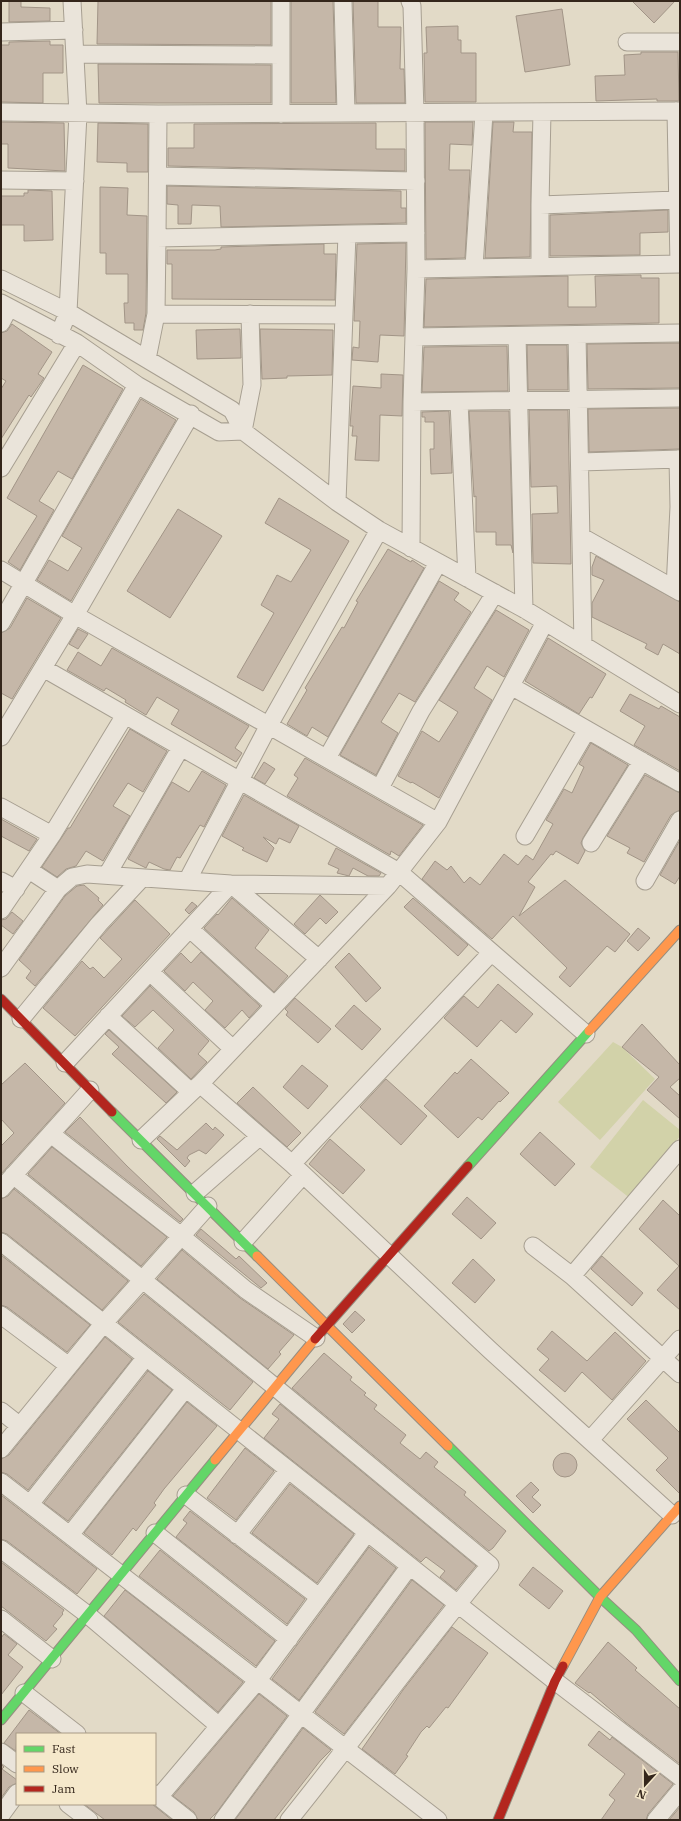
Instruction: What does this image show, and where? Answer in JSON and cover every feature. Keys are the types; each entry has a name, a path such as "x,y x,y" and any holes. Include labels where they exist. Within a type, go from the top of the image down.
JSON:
{"street":[{"path":"59,335 68,312 78,114 72,1"},
{"path":"282,1 282,114"},
{"path":"343,1 346,113"},
{"path":"410,1 412,6 416,181 411,548"},
{"path":"1,32 74,30"},
{"path":"627,42 680,42"},
{"path":"75,54 281,55"},
{"path":"1,112 78,114 282,114 678,111 677,200 679,264 416,268"},
{"path":"474,267 484,112"},
{"path":"540,266 542,112"},
{"path":"147,360 156,314 158,114"},
{"path":"158,176 416,181"},
{"path":"1,180 75,181"},
{"path":"540,205 677,200"},
{"path":"337,502 347,234"},
{"path":"157,238 416,234"},
{"path":"1,279 68,312 232,410 243,431 337,502 379,530 438,563 495,592 680,704"},
{"path":"4,311 77,343 137,385 191,414 219,432 243,431"},
{"path":"156,314 344,315"},
{"path":"243,431 252,385 250,314"},
{"path":"414,337 680,333"},
{"path":"578,335 583,645"},
{"path":"517,336 524,609"},
{"path":"1,468 77,343"},
{"path":"1,623 137,385"},
{"path":"412,402 680,398"},
{"path":"459,402 467,578"},
{"path":"1,737 75,615 191,414"},
{"path":"580,462 679,459 677,590 582,537"},
{"path":"187,881 270,725 379,530"},
{"path":"327,758 438,563"},
{"path":"1,570 75,615 438,822"},
{"path":"380,788 421,711 495,592"},
{"path":"141,1140 196,1088 388,886 399,872 438,822 546,622"},
{"path":"43,668 399,872 586,1034"},
{"path":"511,686 680,783"},
{"path":"1,910 52,835 125,715"},
{"path":"525,836 587,730"},
{"path":"107,875 181,747"},
{"path":"591,843 642,761"},
{"path":"1,807 52,835"},
{"path":"645,881 680,820"},
{"path":"29,870 58,889"},
{"path":"1,968 58,889 72,877 87,874 231,884 388,886"},
{"path":"21,1019 99,924 142,878"},
{"path":"1,881 16,889"},
{"path":"66,1063 231,884"},
{"path":"231,884 319,958"},
{"path":"190,929 274,1006"},
{"path":"1,1720 321,1331 680,930"},
{"path":"243,1242 298,1169 491,953"},
{"path":"150,972 233,1049"},
{"path":"1,998 66,1063 90,1090 243,1242 321,1331 636,1630 680,1681"},
{"path":"108,1016 298,1169 491,1351 590,1440 676,1511 600,1597 554,1681 498,1820"},
{"path":"1,1189 90,1090"},
{"path":"51,1134 181,1236 246,1290 321,1331"},
{"path":"195,1193 259,1137"},
{"path":"572,1276 680,1149"},
{"path":"13,1175 275,1387 490,1565 457,1604 347,1749 289,1820"},
{"path":"1,1449 104,1323 208,1206"},
{"path":"1,1242 409,1567 554,1681 680,1776"},
{"path":"533,1246 572,1276 680,1374"},
{"path":"1,1315 69,1366"},
{"path":"590,1440 680,1339"},
{"path":"30,1504 146,1357"},
{"path":"70,1534 186,1389"},
{"path":"1,1412 20,1426"},
{"path":"237,1535 288,1470"},
{"path":"1,1482 122,1574 438,1820"},
{"path":"186,1495 319,1597"},
{"path":"155,1533 288,1639"},
{"path":"188,1820 157,1796 258,1680 367,1533"},
{"path":"1,1549 88,1615 219,1726"},
{"path":"223,1820 409,1567"},
{"path":"2,1620 52,1659"},
{"path":"24,1693 76,1733"},
{"path":"1,1752 16,1763"},
{"path":"656,1820 680,1791"},
{"path":"1,1814 16,1794"},
{"path":"69,1805 89,1820"}],"green space":[{"path":"613,1042 622,1047 655,1079 600,1140 558,1102"},
{"path":"643,1100 680,1130 680,1136 631,1199 590,1167"}],"building":[{"path":"9,1 21,1 21,7 50,8 50,21 9,22"},
{"path":"98,1 271,1 271,45 97,44"},
{"path":"291,1 333,1 336,103 291,103"},
{"path":"353,1 378,1 378,27 401,27 400,69 404,69 405,103 356,103"},
{"path":"632,1 675,1 654,23"},
{"path":"562,9 570,65 525,72 516,16"},
{"path":"458,26 458,40 461,40 461,53 476,53 476,102 425,102 424,53 427,53 426,27"},
{"path":"50,41 50,45 63,45 63,73 43,73 43,103 1,102 1,45 9,45 9,42"},
{"path":"641,52 678,52 679,101 657,101 657,99 596,101 595,76 625,75 624,55 641,54"},
{"path":"98,64 271,65 271,103 99,103"},
{"path":"1,122 64,123 65,171 8,168 8,144 1,144"},
{"path":"425,122 473,122 472,145 450,144 449,170 470,170 465,258 426,259"},
{"path":"493,122 514,122 513,132 532,132 530,257 485,258"},
{"path":"98,123 148,124 148,172 127,172 127,163 97,162"},
{"path":"376,123 376,149 405,149 405,171 168,166 168,148 194,148 194,124"},
{"path":"167,186 401,191 401,208 406,208 406,223 221,227 220,206 192,205 191,224 178,224 178,205 167,204"},
{"path":"100,187 128,188 127,215 147,216 146,313 143,330 134,330 134,323 125,323 124,303 128,303 128,274 106,274 106,253 100,253"},
{"path":"28,190 52,191 53,240 24,241 24,225 1,225 1,196 24,196 24,193 28,193"},
{"path":"668,210 668,232 640,233 640,255 550,256 550,215"},
{"path":"406,243 404,336 380,335 378,362 352,360 353,347 359,348 360,321 354,321 357,244"},
{"path":"324,244 324,254 336,254 335,300 172,299 172,264 167,264 167,250 215,250 221,249 221,247"},
{"path":"641,275 641,278 659,278 659,323 424,327 426,279 568,276 568,307 596,307 595,276"},
{"path":"12,324 52,352 38,374 44,378 31,397 29,395 1,439 1,389 6,381 1,378 1,333 7,331"},
{"path":"240,329 241,358 197,359 196,330"},
{"path":"260,329 333,330 332,375 287,376 287,378 262,379"},
{"path":"680,343 680,388 588,389 587,344"},
{"path":"527,345 567,345 568,390 528,390"},
{"path":"507,346 508,391 422,392 424,347"},
{"path":"83,365 123,389 72,479 58,471 39,501 54,510 20,570 8,562 37,516 7,498"},
{"path":"381,374 403,375 402,416 380,415 379,461 355,460 357,436 352,436 353,426 350,426 353,386 381,388"},
{"path":"141,399 176,420 71,601 37,580 49,560 68,571 82,548 62,536"},
{"path":"680,408 680,449 589,452 588,409"},
{"path":"529,410 568,410 571,564 533,563 532,514 558,513 557,486 531,487"},
{"path":"449,411 452,473 431,474 430,449 434,449 434,422 425,422 425,417 422,417 422,412"},
{"path":"469,411 509,411 513,553 511,545 496,545 496,532 476,532 476,496 474,497"},
{"path":"279,498 349,541 263,691 237,677 274,613 261,605 277,575 291,582 311,550 265,523"},
{"path":"178,509 222,536 170,618 127,591"},
{"path":"388,549 411,562 412,560 424,568 328,737 312,727 307,736 287,724 307,690 305,688 342,627 344,628 358,602 356,601"},
{"path":"596,556 680,602 680,654 663,644 658,655 645,648 647,644 592,617 592,603 604,580 592,575 592,567"},
{"path":"439,581 459,593 454,600 471,612 415,702 399,693 381,722 398,733 376,775 340,755"},
{"path":"27,598 61,618 12,699 1,693 1,633 10,628"},
{"path":"496,610 529,630 504,677 487,666 474,688 492,700 439,798 412,782 411,783 398,776 422,731 439,742 458,712 439,700"},
{"path":"78,629 88,634 78,649 69,644"},
{"path":"548,638 606,674 592,698 590,697 579,714 525,681"},
{"path":"112,648 249,726 235,748 242,753 236,762 171,724 179,710 157,697 146,715 125,702 126,700 106,688 104,691 67,670 78,652 101,666"},
{"path":"630,694 659,709 661,706 680,717 680,771 634,745 645,726 620,711"},
{"path":"130,729 167,751 143,792 128,783 113,806 130,816 103,861 86,851 76,866 66,869 57,877 42,867 68,828 70,828"},
{"path":"591,743 628,765 583,838 581,843 585,851 578,864 556,851 553,855 551,854 528,882 535,887 519,916 565,880 630,934 615,952 607,946 570,987 559,977 567,968 513,916 492,939 422,879 435,861 447,870 451,866 464,883 470,877 480,885 504,854 518,865 526,855 533,860 553,824 546,820 564,789 572,793 584,767 579,764"},
{"path":"305,758 423,825 399,856 391,851 390,855 287,796 298,778 294,775"},
{"path":"264,762 275,769 265,784 254,778"},
{"path":"202,771 226,785 204,827 200,825 180,858 177,857 170,870 164,869 149,862 146,868 128,859 172,782 189,792"},
{"path":"645,775 680,793 680,810 671,815 644,862 627,853 630,848 607,836"},
{"path":"244,795 299,826 290,843 279,838 276,844 263,837 274,848 267,862 242,850 244,848 222,836"},
{"path":"1,819 37,839 29,851 1,836"},
{"path":"680,840 680,876 675,884 660,875"},
{"path":"336,848 381,873 379,876 368,876 353,868 349,876 337,873 339,869 328,864"},
{"path":"84,885 99,898 98,900 103,905 35,986 26,978 31,971 19,960 65,896 77,886"},
{"path":"320,895 338,912 326,924 320,918 305,934 294,924"},
{"path":"232,898 269,930 255,948 288,976 274,992 204,928 217,914 218,915"},
{"path":"413,898 468,945 458,956 404,907"},
{"path":"135,900 170,934 75,1036 43,1008 82,961 90,969 93,967 104,978 122,959 100,938"},
{"path":"192,902 197,906 189,914 185,910"},
{"path":"12,912 23,921 13,934 1,925 1,920 6,919"},
{"path":"638,928 650,938 638,951 627,941"},
{"path":"201,952 260,1006 249,1018 242,1010 225,1028 205,1010 213,1001 193,982 185,991 164,971 181,953 191,963"},
{"path":"349,953 381,988 366,1002 335,967"},
{"path":"498,984 533,1014 516,1033 501,1020 477,1047 444,1018 464,996 478,1008"},
{"path":"150,986 209,1041 198,1054 207,1062 191,1079 158,1048 174,1030 153,1010 135,1027 122,1016"},
{"path":"295,998 331,1029 318,1043 286,1015 288,1012 285,1009"},
{"path":"354,1005 381,1029 362,1050 335,1026"},
{"path":"642,1024 680,1065 680,1078 670,1087 680,1096 680,1119 647,1090 659,1077 622,1047"},
{"path":"109,1030 177,1092 166,1103 112,1054 119,1047 105,1034"},
{"path":"471,1059 509,1093 500,1102 499,1101 482,1120 478,1117 458,1138 424,1106 455,1072 457,1074"},
{"path":"25,1063 65,1103 1,1174 1,1146 14,1133 1,1119 1,1085"},
{"path":"302,1065 328,1086 308,1109 283,1087"},
{"path":"386,1079 427,1116 401,1145 360,1107"},
{"path":"253,1087 301,1133 287,1147 237,1103"},
{"path":"80,1117 127,1166 183,1219 180,1222 65,1132"},
{"path":"206,1123 213,1130 215,1127 224,1135 206,1154 199,1150 189,1155 187,1158 190,1161 185,1167 157,1139 160,1136 177,1150"},
{"path":"540,1132 575,1164 555,1186 520,1154"},
{"path":"330,1139 365,1170 343,1194 309,1164"},
{"path":"52,1147 167,1237 141,1266 28,1174"},
{"path":"14,1189 128,1281 102,1310 7,1234 1,1232 1,1199 8,1196"},
{"path":"467,1197 496,1223 481,1239 452,1214"},
{"path":"663,1200 680,1216 680,1310 657,1290 679,1266 639,1229"},
{"path":"201,1229 236,1259 239,1256 267,1283 261,1288 196,1235"},
{"path":"182,1250 240,1298 294,1335 279,1352 281,1354 268,1369 157,1279"},
{"path":"1,1255 90,1325 67,1352 7,1307 1,1305"},
{"path":"602,1256 643,1293 632,1306 591,1269"},
{"path":"473,1259 495,1280 475,1303 452,1283"},
{"path":"144,1294 253,1382 230,1410 118,1322"},
{"path":"355,1311 365,1320 352,1333 343,1324"},
{"path":"552,1331 587,1361 615,1332 646,1361 612,1400 582,1372 565,1392 539,1370 549,1359 537,1349"},
{"path":"105,1337 132,1359 28,1490 7,1474 1,1472 1,1459 9,1455"},
{"path":"324,1353 352,1377 350,1380 366,1393 364,1395 377,1405 374,1409 406,1435 400,1443 420,1459 426,1452 438,1462 434,1467 466,1492 464,1495 506,1531 493,1548 489,1551 292,1388"},
{"path":"148,1371 172,1390 68,1521 44,1503"},
{"path":"646,1400 680,1433 680,1494 656,1470 668,1458 627,1419"},
{"path":"187,1402 217,1426 164,1489 154,1503 156,1505 136,1531 133,1528 112,1555 84,1533"},
{"path":"280,1404 476,1566 456,1590 440,1577 445,1571 426,1557 421,1562 264,1438 279,1419 272,1414"},
{"path":"245,1448 274,1471 236,1520 207,1498"},
{"path":"565,1453 574,1456 577,1465 574,1474 565,1477 556,1474 553,1465 556,1456"},
{"path":"531,1482 539,1490 532,1497 541,1505 533,1513 516,1496"},
{"path":"290,1484 354,1534 317,1583 252,1533"},
{"path":"1,1495 97,1569 77,1594 7,1541 1,1539"},
{"path":"190,1511 305,1599 287,1624 176,1537 187,1523 183,1520"},
{"path":"369,1547 396,1568 299,1700 272,1679"},
{"path":"160,1550 275,1641 256,1666 139,1576"},
{"path":"1,1562 64,1610 62,1613 63,1614 53,1626 57,1629 46,1641 1,1606"},
{"path":"533,1567 563,1591 549,1609 519,1585"},
{"path":"412,1580 444,1605 344,1734 315,1712"},
{"path":"125,1590 243,1682 218,1712 104,1616"},
{"path":"452,1627 488,1653 448,1708 446,1707 429,1728 427,1726 421,1732 406,1755 408,1756 395,1774 362,1749 403,1690"},
{"path":"4,1634 17,1644 8,1655 23,1667 1,1695 1,1638"},
{"path":"608,1642 637,1668 635,1670 680,1709 680,1764 625,1722 590,1692 589,1693 575,1683"},
{"path":"259,1694 287,1716 217,1812 209,1820 198,1820 194,1812 173,1796"},
{"path":"29,1710 60,1733 16,1733 16,1751 4,1743"},
{"path":"303,1728 331,1750 320,1761 274,1820 235,1820"},
{"path":"599,1731 610,1740 612,1737 673,1784 648,1814 646,1820 601,1820 615,1800 609,1795 625,1774 588,1745"},
{"path":"1,1764 4,1767 2,1769 16,1779 16,1784 9,1787 1,1798"},
{"path":"85,1805 153,1805 172,1820 105,1820"},
{"path":"680,1807 680,1820 669,1820"}],"traffic: fast":[{"path":"468,1166 589,1031"},
{"path":"112,1112 257,1256"},
{"path":"448,1446 600,1597 636,1630 680,1681"},
{"path":"1,1720 215,1460"}],"traffic: slow":[{"path":"589,1031 680,930"},
{"path":"257,1256 448,1446"},
{"path":"215,1460 315,1339"},
{"path":"563,1666 600,1597 680,1506"}],"traffic: jam":[{"path":"1,999 112,1112"},
{"path":"315,1339 468,1166"},
{"path":"498,1820 555,1681 563,1666"}]}
